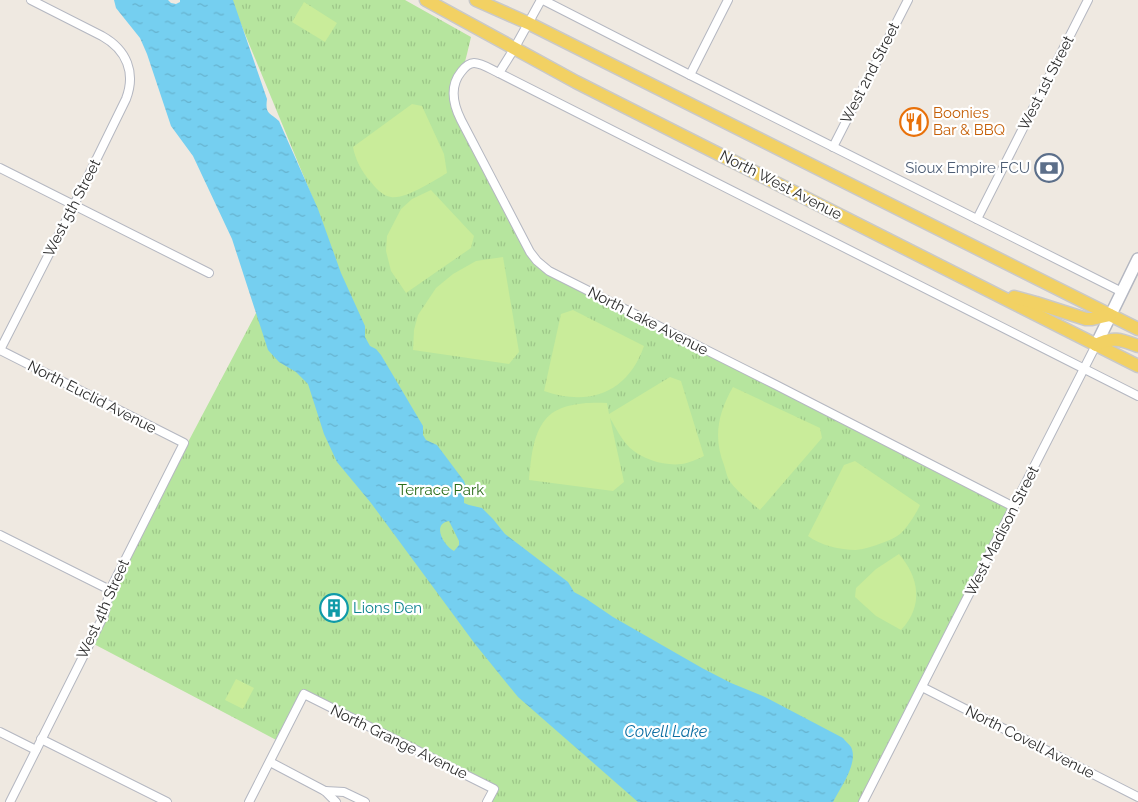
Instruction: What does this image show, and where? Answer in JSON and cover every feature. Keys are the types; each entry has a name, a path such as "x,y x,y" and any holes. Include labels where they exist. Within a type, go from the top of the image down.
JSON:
{"main road":[{"name":"North West Avenue","path":"426,0 585,86 1138,366"},
{"name":"North West Avenue","path":"476,0 528,23 1138,329"},
{"name":"West Madison Street","path":"1096,344 1138,259"},
{"path":"999,295 1036,303 1086,319 1110,315"},
{"path":"1096,344 1111,339 1138,346"}],"street":[{"name":"West 5th Street","path":"0,350 126,99 131,81 123,55 108,40 31,0"},
{"path":"499,73 542,0 1122,292"},
{"path":"690,75 728,0"},
{"name":"West 2nd Street","path":"833,147 908,0"},
{"name":"West 1st Street","path":"977,220 1088,0"},
{"name":"North Lake Avenue","path":"499,73 482,65 468,64 459,75 453,90 455,109 530,252 542,267 1014,507"},
{"name":"North West Avenue","path":"499,73 1138,396"},
{"path":"0,168 209,273"},
{"name":"West Madison Street","path":"863,802 1096,344"},
{"name":"North Euclid Avenue","path":"0,350 184,443"},
{"name":"West 4th Street","path":"10,802 104,615 110,590 184,443"},
{"path":"0,535 110,590"},
{"name":"North Covell Avenue","path":"922,687 1138,797"},
{"name":"North Grange Avenue","path":"270,762 304,694 494,789 488,802"},
{"path":"0,732 36,750"},
{"path":"41,739 167,802"},
{"path":"249,802 270,762 325,791 336,802"},
{"path":"325,791 344,792 364,802"}],"green space":[{"name":"Terrace Park","path":"231,0 405,0 471,37 463,69 453,93 455,109 542,267 1014,507 864,802 487,802 494,790 304,695 280,742 90,642 110,590 253,319 313,199"},
{"path":"304,2 337,23 325,42 292,22"},
{"path":"412,104 422,106 444,154 447,173 412,193 391,197 376,188 364,174 357,161 353,147"},
{"path":"431,190 474,236 471,248 406,293 391,271 386,251 387,236 401,209 412,199"},
{"path":"503,257 519,352 509,364 413,350 414,330 418,315 436,288 453,274 476,261"},
{"path":"573,310 644,346 637,362 628,375 617,385 605,392 592,396 561,396 544,391 561,314"},
{"path":"670,377 681,381 704,456 682,464 661,463 648,459 630,448 610,418 624,482 613,491 529,480 537,433 551,414 565,407 582,403 607,403 609,414"},
{"path":"733,387 820,428 822,438 760,510 731,483 721,455 718,435 719,425 724,406"},
{"path":"855,461 920,505 914,517 903,531 889,540 876,545 856,550 843,549 818,542 808,536 844,465"},
{"path":"899,554 911,572 916,592 913,611 901,630 876,616 855,597 856,588 876,569"},
{"path":"236,679 254,688 243,709 225,700"}],"water":[{"name":"Covell Lake","path":"114,0 168,0 176,4 180,0 233,0 267,99 267,110 279,121 318,209 341,273 365,326 365,337 370,346 381,355 423,426 423,435 426,440 437,445 464,481 467,490 464,503 482,508 505,534 568,582 574,592 613,617 702,668 765,697 843,738 851,747 853,760 848,775 833,802 638,802 518,697 475,644 371,503 337,462 324,434 308,384 296,372 279,362 268,350 232,239 193,156 171,126 140,38 116,8","holes":["449,521 459,541 459,545 454,551 446,545 441,535 441,526"]}],"place":[{"name":"Boonies Bar & BBQ","path":"914,122"},
{"name":"Sioux Empire FCU","path":"1049,168"},
{"name":"Lions Den","path":"334,608"}]}
